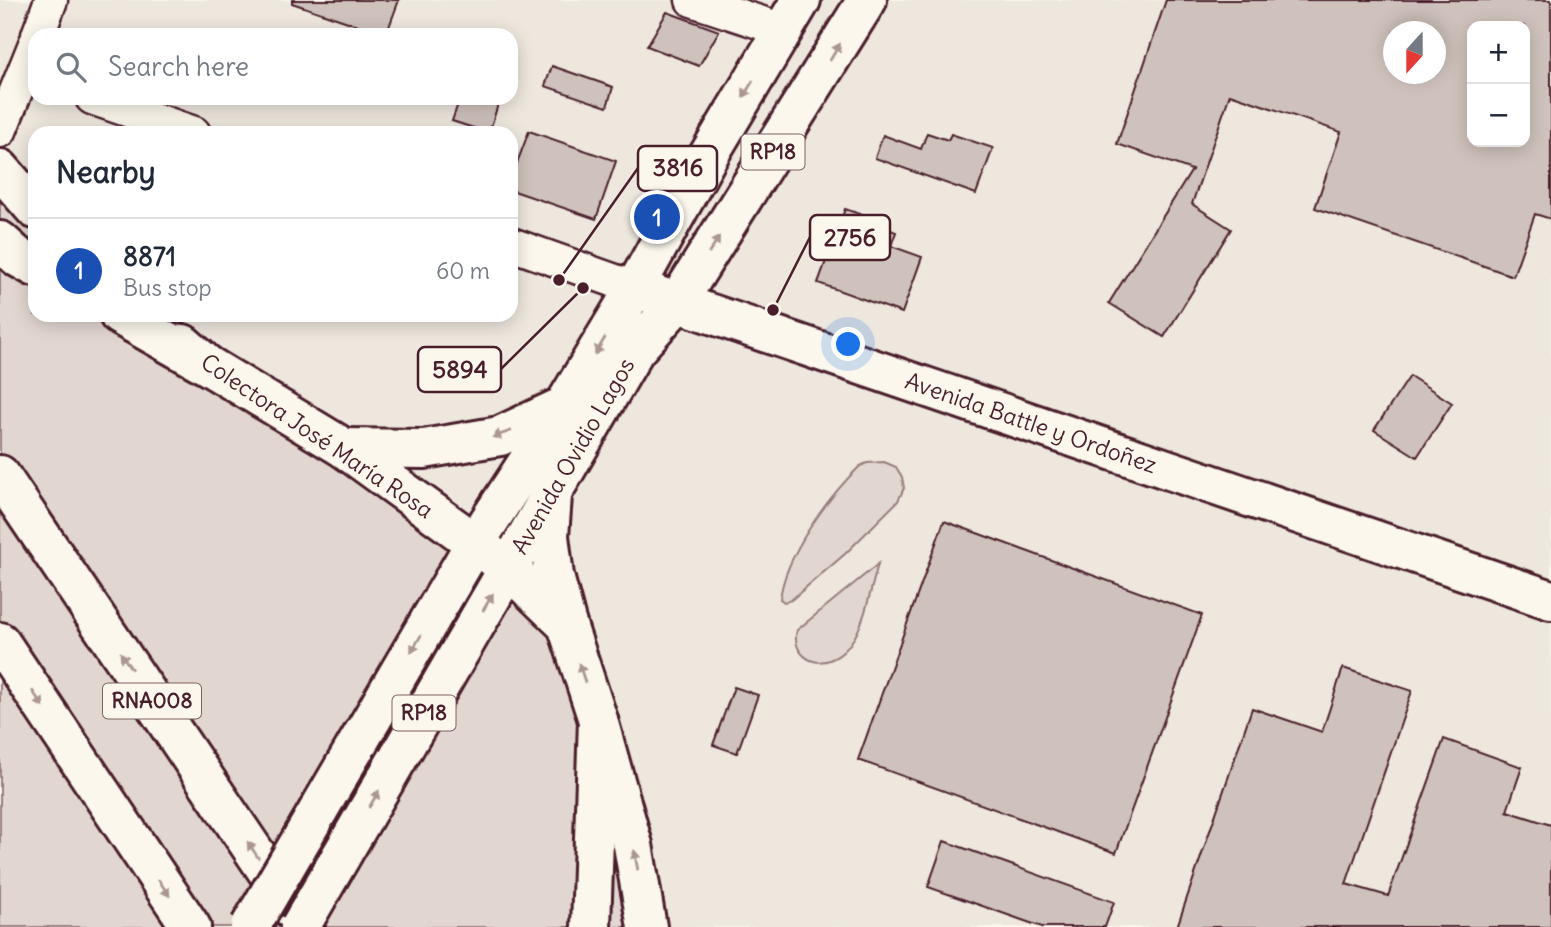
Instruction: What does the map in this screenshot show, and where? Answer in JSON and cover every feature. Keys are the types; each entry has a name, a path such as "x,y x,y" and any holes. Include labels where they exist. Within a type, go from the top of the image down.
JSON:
{"main road":[{"name":"Avenida Ovidio Lagos","path":"302,927 635,351 677,303 867,0"},
{"name":"Avenida Ovidio Lagos","path":"250,927 475,543 564,406 635,288 707,158 792,15"},
{"path":"0,169 28,201"},
{"path":"0,241 28,263"},
{"name":"Avenida Battle y Ordoñez","path":"635,288 1551,600"},
{"path":"131,322 207,365"},
{"name":"Colectora José María Rosa","path":"158,322 207,365 344,448 475,543 508,568 567,625 598,720 633,845 648,927"},
{"path":"344,448 424,449 500,436 564,406"},
{"name":"RNA008","path":"0,475 302,927"},
{"name":"RP18","path":"553,491 550,550 567,625"},
{"path":"0,642 191,927"},
{"path":"592,927 598,720"}],"street":[{"path":"41,28 51,0"},
{"path":"692,0 792,15"},
{"path":"0,131 28,58"},
{"path":"112,105 174,126"},
{"name":"Avenida Battle y Ordoñez","path":"518,246 635,288"}],"shaded area":[{"path":"0,0 1551,0 1551,927 647,927 156,322 518,322 518,126 28,126 28,201 0,169"},
{"path":"0,169 28,201 28,322 159,322 567,625 647,927 0,927"},
{"path":"884,462 896,467 902,477 904,488 898,501 845,554 791,600 784,602 780,599 790,564 822,510 860,466"},
{"path":"878,564 860,625 844,651 832,659 817,662 804,656 797,645 797,630"}],"building":[{"path":"292,0 399,0 389,28 365,28 292,3"},
{"path":"1166,0 1551,0 1551,219 1535,214 1513,276 1315,208 1341,132 1230,94 1192,204 1231,229 1164,337 1109,303 1192,170 1117,144"},
{"path":"667,12 719,31 699,66 647,46"},
{"path":"552,66 613,87 607,107 545,86"},
{"path":"458,105 498,105 491,126 467,126 452,121"},
{"path":"529,131 616,161 596,219 518,192 518,160"},
{"path":"927,133 948,140 951,134 993,148 976,194 875,158 883,135 921,149"},
{"path":"845,209 871,218 870,222 896,232 891,246 922,257 902,313 818,283"},
{"path":"1410,376 1452,403 1417,457 1374,430"},
{"path":"944,521 1202,615 1116,853 858,760"},
{"path":"1343,668 1412,691 1346,884 1388,896 1444,739 1522,767 1507,811 1551,825 1551,927 1177,927 1252,708 1322,732"},
{"path":"734,687 758,695 737,753 713,745"},
{"path":"944,841 1114,902 1105,927 1042,927 928,887"}],"place":[{"name":"8871","path":"657,217"},
{"name":"3816","path":"559,280"},
{"name":"5894","path":"583,288"},
{"name":"2756","path":"773,310"}]}
